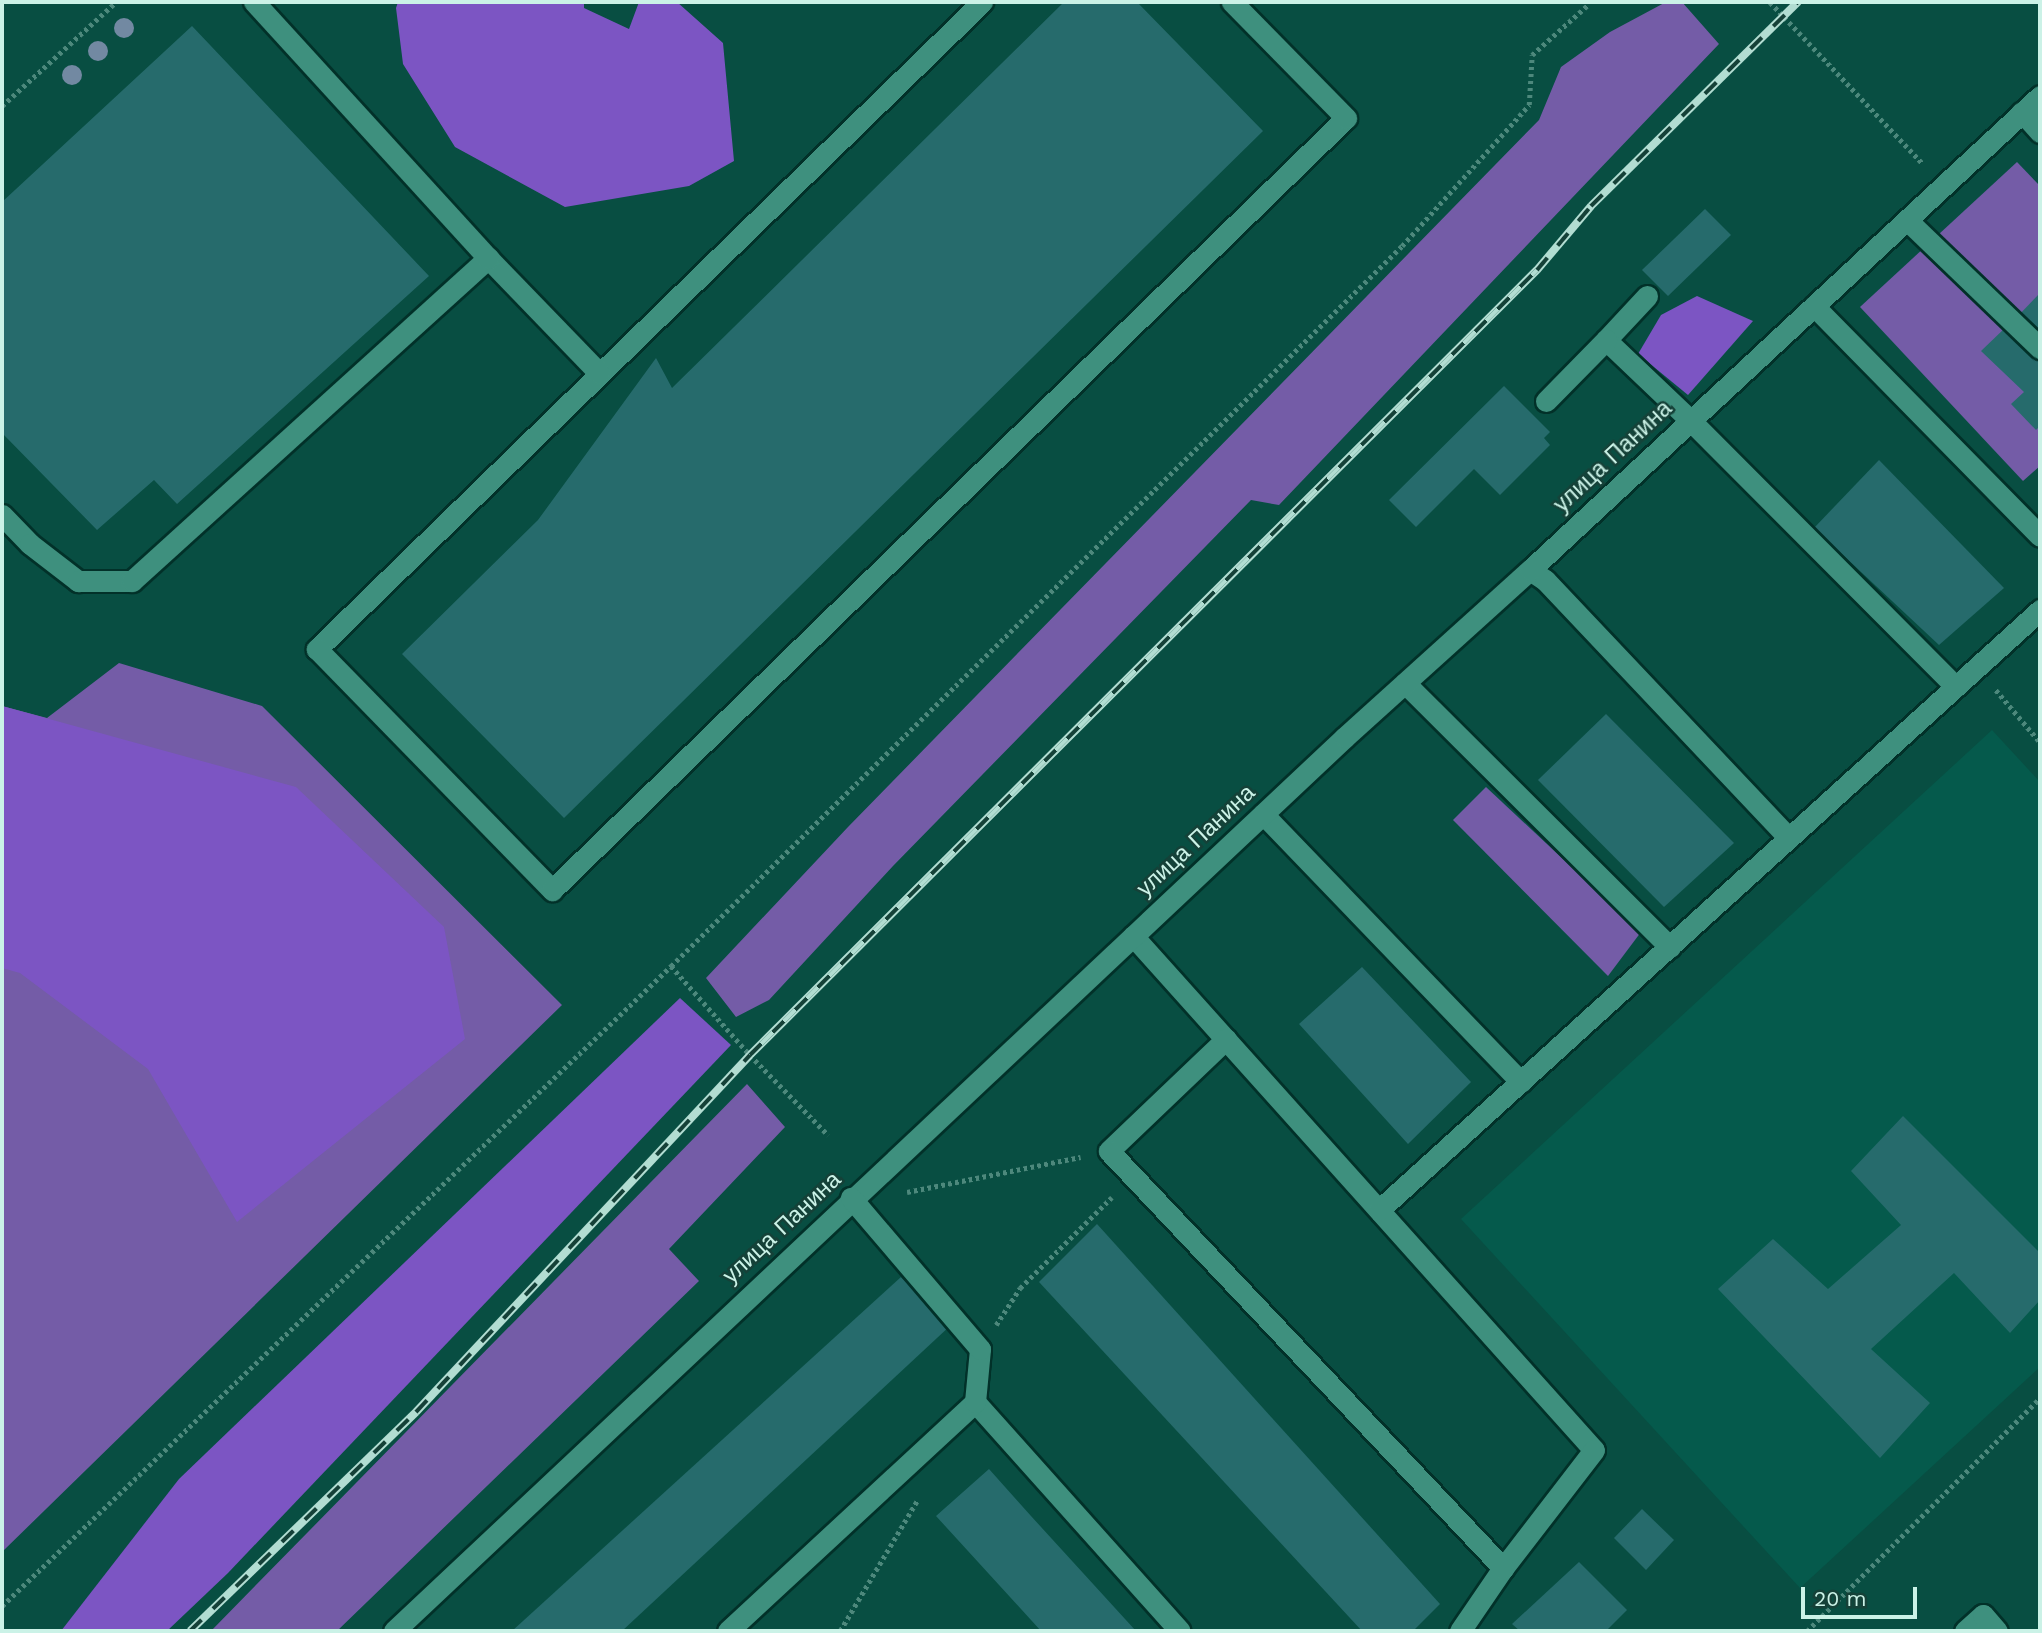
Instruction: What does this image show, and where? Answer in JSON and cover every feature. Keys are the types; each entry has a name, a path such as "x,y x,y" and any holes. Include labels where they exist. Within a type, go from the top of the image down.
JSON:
{"street":[{"path":"254,2 488,258 599,373"},
{"path":"982,2 317,649 552,890 1346,118 1232,2"},
{"name":"улица Панина","path":"394,1631 851,1198 2040,96"},
{"path":"2022,112 2040,132"},
{"path":"1907,220 2040,348"},
{"path":"2,514 30,544 78,581 132,581 488,258"},
{"path":"1546,401 1647,296"},
{"path":"1814,306 2040,536"},
{"path":"1605,340 1691,421 1956,687"},
{"path":"1530,570 1545,580 1789,838"},
{"path":"1379,1210 2040,610"},
{"path":"1405,683 1670,947"},
{"path":"1263,814 1521,1083"},
{"path":"1133,936 1594,1450 1503,1568 1460,1631"},
{"path":"1226,1039 1109,1151 1503,1568"},
{"path":"728,1631 975,1402 980,1349 851,1198"},
{"path":"975,1402 1180,1631"},
{"path":"1965,1631 1983,1615 1997,1631"}],"path":[{"path":"2,106 116,2"},
{"path":"1770,2 1929,170"},
{"path":"2,1606 671,966 1402,246 1530,105 1532,55 1588,5"},
{"path":"1977,668 2040,743"},
{"path":"671,966 750,1055 828,1135"},
{"path":"898,1194 1109,1151"},
{"path":"980,1349 1020,1288 1134,1176"},
{"path":"1807,1631 2040,1398"},
{"path":"840,1631 921,1494"}],"shaded area":[{"path":"398,2 584,2 584,8 629,29 639,2 677,2 723,43 734,161 689,186 565,207 455,147 403,64 396,8"},
{"path":"1666,2 1682,2 1719,44 1279,505 1251,500 893,866 769,1000 736,1017 706,978 848,827 1539,120 1561,67 1610,32"},
{"path":"2017,162 2040,186 2040,466 2023,481 1860,307"},
{"path":"1697,296 1753,321 1688,395 1638,354 1661,315"},
{"path":"119,663 262,706 562,1005 2,1552 2,706 47,718"},
{"path":"2,706 296,787 444,927 465,1039 237,1222 148,1069 20,973 2,968"},
{"path":"1992,730 2040,782 2040,1367 1800,1588 1461,1219"},
{"path":"1486,787 1641,932 1608,976 1453,820"},
{"path":"680,998 731,1045 228,1573 167,1631 61,1631 179,1479"},
{"path":"747,1084 785,1127 669,1249 699,1281 337,1631 211,1631"}],"building":[{"path":"1064,2 1137,2 1263,131 564,818 402,654 538,520 656,358 672,388"},
{"path":"192,26 429,276 177,504 154,480 97,530 2,433 2,202"},
{"path":"1705,209 1731,235 1668,296 1642,270"},
{"path":"2040,293 2040,341 2016,318"},
{"path":"2006,327 2040,360 2040,426 2036,430 2011,404 2024,392 1981,351"},
{"path":"1504,386 1550,432 1544,438 1550,445 1500,495 1474,469 1416,527 1389,500"},
{"path":"1879,460 2004,588 1939,645 1814,528"},
{"path":"1606,714 1734,843 1664,907 1538,780"},
{"path":"1362,967 1471,1082 1408,1144 1299,1024"},
{"path":"1903,1116 2040,1253 2040,1300 2010,1333 1954,1273 1871,1349 1930,1403 1880,1458 1718,1289 1773,1239 1828,1289 1901,1225 1851,1171"},
{"path":"1097,1224 1440,1604 1413,1631 1362,1631 1039,1282"},
{"path":"901,1277 951,1325 622,1631 512,1631"},
{"path":"989,1469 1136,1631 1041,1631 936,1516"},
{"path":"1642,1509 1674,1540 1646,1570 1614,1538"},
{"path":"1579,1562 1627,1610 1606,1631 1520,1631 1512,1624"}],"railway":[{"path":"190,1631 416,1412 750,1055 1537,270 1591,206 1798,2"}]}
